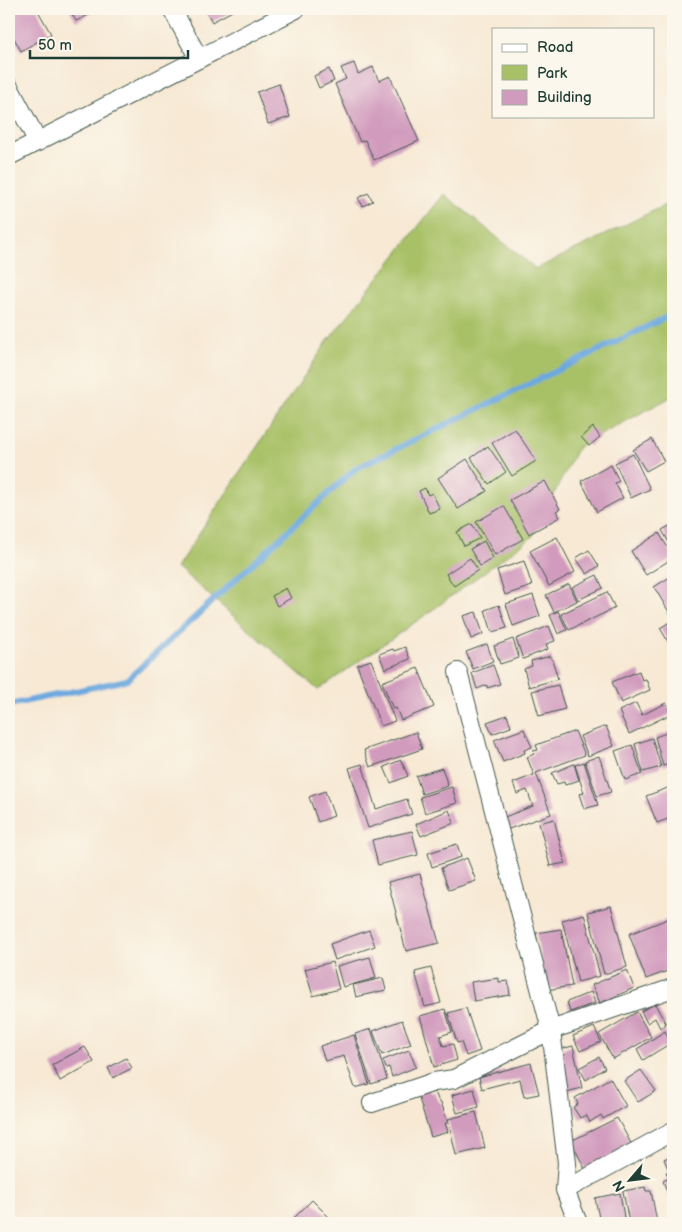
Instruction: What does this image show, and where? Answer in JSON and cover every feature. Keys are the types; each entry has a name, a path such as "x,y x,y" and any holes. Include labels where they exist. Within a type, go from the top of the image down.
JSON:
{"street":[{"path":"172,9 199,59"},
{"path":"9,156 296,9"},
{"path":"9,87 38,142"},
{"path":"458,672 551,1030 567,1163 565,1190 578,1223"},
{"path":"372,1103 434,1082 454,1079 551,1030 673,988"},
{"path":"565,1190 673,1130"}],"green space":[{"path":"444,194 536,269 673,201 673,396 578,447 532,537 427,614 318,690 177,567 327,342"}],"building":[{"path":"9,9 37,9 51,34 21,51 9,29"},
{"path":"69,9 101,9 76,21"},
{"path":"205,9 236,9 212,22"},
{"path":"354,63 358,74 373,67 379,81 390,76 419,141 374,160 365,140 360,142 335,84 346,79 341,68"},
{"path":"329,69 334,81 319,88 314,76"},
{"path":"279,84 290,117 268,124 257,92"},
{"path":"368,193 373,201 363,206 358,198"},
{"path":"593,427 600,437 589,446 581,437"},
{"path":"515,429 536,461 512,476 492,443"},
{"path":"652,439 664,461 646,471 633,450"},
{"path":"488,446 506,472 489,484 471,458"},
{"path":"633,454 650,489 631,498 615,463"},
{"path":"467,459 487,491 458,509 438,478"},
{"path":"611,465 619,481 615,483 623,498 597,512 581,481"},
{"path":"545,481 560,509 556,511 560,517 529,534 510,500"},
{"path":"425,488 428,495 432,493 440,509 429,513 419,491"},
{"path":"504,506 523,539 495,555 476,522"},
{"path":"472,524 480,538 464,546 457,532"},
{"path":"673,524 673,550 662,530"},
{"path":"659,533 673,558 646,575 631,551"},
{"path":"557,537 575,572 549,586 530,551"},
{"path":"484,541 493,558 480,566 470,549"},
{"path":"589,550 599,566 587,574 576,558"},
{"path":"470,558 478,570 454,586 446,574"},
{"path":"524,561 532,586 505,595 497,570"},
{"path":"597,575 603,588 578,600 572,587"},
{"path":"673,575 673,616 672,617 654,587"},
{"path":"569,584 577,601 554,612 546,595"},
{"path":"286,588 291,598 277,606 272,596"},
{"path":"607,592 615,608 569,630 561,614"},
{"path":"533,595 540,616 513,626 506,604"},
{"path":"499,605 507,628 492,632 485,610"},
{"path":"558,611 567,630 558,634 550,615"},
{"path":"476,612 483,634 471,639 463,616"},
{"path":"673,620 673,650 660,628"},
{"path":"549,626 555,641 546,644 548,649 523,659 516,639"},
{"path":"513,639 519,658 500,664 494,646"},
{"path":"487,644 493,661 473,669 466,652"},
{"path":"405,647 410,659 385,669 379,654"},
{"path":"551,656 558,679 529,687 524,669 532,666 531,661"},
{"path":"371,660 395,721 381,726 357,665"},
{"path":"493,665 500,684 487,688 487,685 477,689 472,673"},
{"path":"418,668 434,707 401,720 396,708 393,709 382,682"},
{"path":"639,671 642,680 646,679 650,690 621,703 612,682"},
{"path":"558,685 565,709 539,716 532,691"},
{"path":"636,703 642,715 666,703 671,714 629,734 619,711"},
{"path":"507,715 511,727 492,734 487,722"},
{"path":"606,726 614,746 588,756 580,736"},
{"path":"524,729 532,747 524,750 525,753 503,762 494,740"},
{"path":"575,731 585,755 536,773 551,814 506,830 502,818 533,806 527,790 517,794 513,783 534,775 527,757 534,754 533,751 538,750 536,745"},
{"path":"672,731 673,763 663,766 655,737"},
{"path":"416,732 422,749 370,767 364,750"},
{"path":"652,738 661,767 643,772 635,744"},
{"path":"632,745 642,774 625,780 615,751"},
{"path":"599,756 611,792 597,796 585,761"},
{"path":"401,760 408,776 391,783 384,767"},
{"path":"584,762 598,805 584,809 579,794 584,793 575,765"},
{"path":"362,764 376,809 407,799 412,814 368,828 349,768"},
{"path":"574,764 579,780 565,785 564,782 557,784 552,773"},
{"path":"442,768 448,786 422,794 416,776"},
{"path":"673,786 673,817 657,823 646,796"},
{"path":"452,787 457,803 425,813 420,797"},
{"path":"325,791 334,816 318,822 309,797"},
{"path":"449,810 454,823 421,836 416,824"},
{"path":"554,819 565,863 550,866 539,823"},
{"path":"412,831 418,855 378,865 372,840"},
{"path":"457,844 461,857 432,867 428,853"},
{"path":"467,858 476,881 449,890 441,868"},
{"path":"420,874 439,943 406,951 388,882"},
{"path":"611,906 627,967 604,974 588,912"},
{"path":"584,914 600,976 578,982 562,920"},
{"path":"673,917 673,969 646,979 629,934"},
{"path":"561,929 572,986 546,990 536,933"},
{"path":"369,930 375,946 335,960 330,944"},
{"path":"370,957 376,978 343,987 337,966"},
{"path":"332,962 339,989 313,996 305,969"},
{"path":"431,968 441,1003 425,1007 415,972"},
{"path":"627,970 634,988 600,1003 592,985"},
{"path":"383,978 386,990 356,997 353,985"},
{"path":"499,978 499,982 508,981 510,995 474,1001 471,982"},
{"path":"591,992 595,1003 570,1012 567,1002"},
{"path":"655,1004 666,1024 660,1028 655,1018 647,1023 641,1011"},
{"path":"466,1008 480,1051 466,1056 461,1042 457,1043 448,1013"},
{"path":"445,1009 452,1032 440,1036 443,1046 453,1044 457,1060 434,1067 420,1016"},
{"path":"637,1012 651,1037 613,1059 599,1034"},
{"path":"402,1020 411,1044 382,1055 373,1031"},
{"path":"594,1027 601,1042 580,1051 573,1036"},
{"path":"371,1029 387,1079 371,1084 355,1034"},
{"path":"665,1031 671,1043 643,1060 637,1049"},
{"path":"354,1035 369,1084 355,1088 344,1056 325,1061 320,1046"},
{"path":"573,1046 582,1088 566,1092 557,1050"},
{"path":"85,1047 94,1062 60,1081 52,1065"},
{"path":"409,1050 416,1067 392,1077 389,1067 386,1068 383,1060"},
{"path":"599,1057 605,1068 586,1080 579,1068"},
{"path":"126,1058 132,1068 113,1078 108,1068"},
{"path":"531,1063 539,1094 524,1097 520,1079 482,1089 479,1077"},
{"path":"641,1070 656,1091 638,1102 624,1081"},
{"path":"610,1078 626,1106 603,1119 601,1115 590,1122 586,1115 580,1118 573,1107 578,1104 575,1098"},
{"path":"429,1088 431,1093 435,1092 439,1102 441,1102 448,1123 445,1123 448,1132 431,1137 417,1092"},
{"path":"474,1089 479,1107 457,1113 452,1095"},
{"path":"476,1112 485,1148 456,1155 448,1119"},
{"path":"617,1118 633,1147 586,1171 571,1141"},
{"path":"673,1155 673,1169 669,1171 664,1159"},
{"path":"673,1170 673,1207 663,1181 669,1178 666,1172"},
{"path":"645,1187 646,1191 651,1191 657,1222 629,1223 623,1191"},
{"path":"620,1193 625,1223 600,1223 595,1198"},
{"path":"312,1200 335,1223 289,1223"}],"waterway":[{"path":"9,705 127,680 355,469 673,314"}]}
